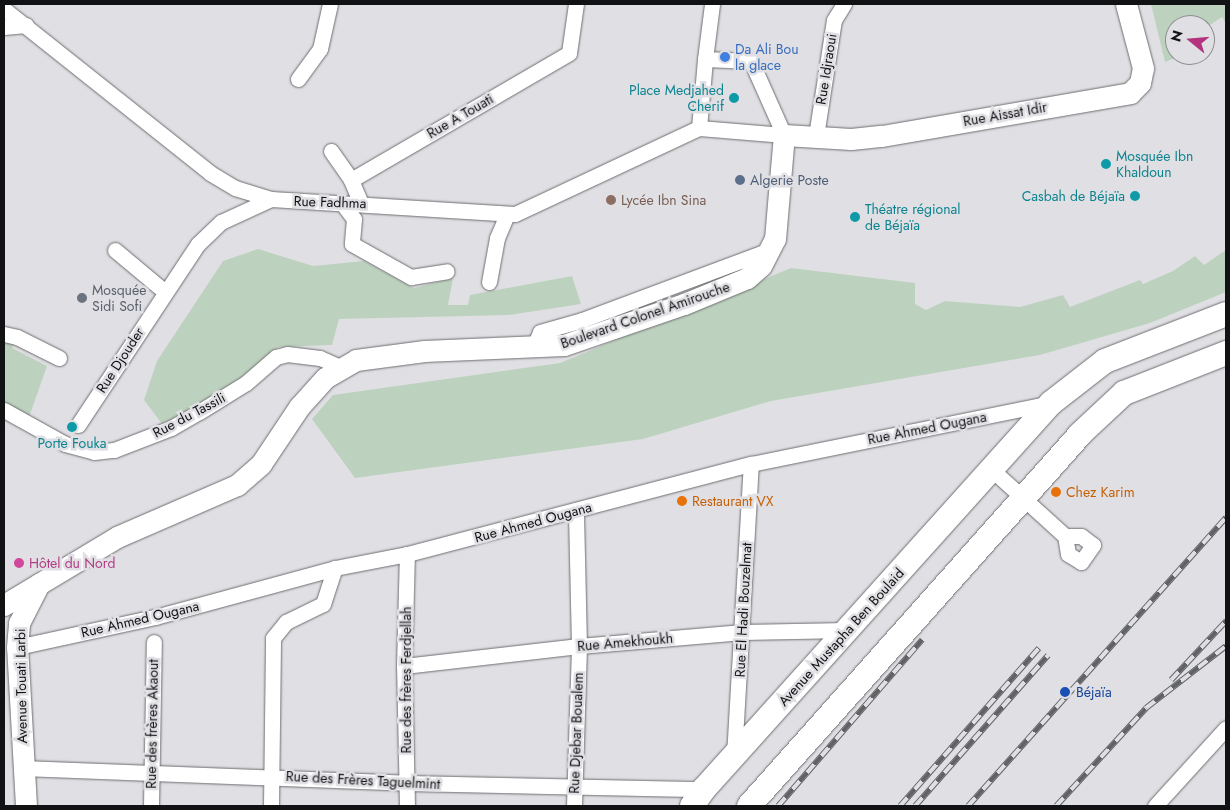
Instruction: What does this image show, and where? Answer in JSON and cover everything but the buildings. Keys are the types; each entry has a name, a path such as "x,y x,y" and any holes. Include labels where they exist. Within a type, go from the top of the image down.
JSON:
{"main road":[{"name":"Rue Aissat Idir","path":"784,135 850,139 882,136 1130,93 1140,83 1143,68 1126,4"},
{"name":"Boulevard Colonel Amirouche","path":"4,605 49,575 117,537 237,485 261,464 299,407 325,378 342,368 371,356 533,348 572,343 739,283 761,266 772,249 777,229 784,135"},
{"name":"Avenue Mustapha Ben Boulaid","path":"698,798 990,468 1050,403 1105,361 1226,314"},
{"path":"749,806 1079,435 1124,393 1226,353"},
{"name":"Avenue Touati Larbi","path":"26,806 22,768 17,647 19,623 36,587 49,575"},
{"path":"4,617 12,624 17,647"}],"street":[{"path":"298,79 320,49 330,4"},
{"name":"Rue A Touati","path":"351,180 569,52 576,4"},
{"path":"705,59 752,61 784,135 699,128 705,59 712,4"},
{"name":"Rue Idjraoui","path":"816,136 834,20 844,4"},
{"name":"Rue Fadhma","path":"4,10 26,25 210,173 235,188 261,200 361,203 515,214 699,128"},
{"path":"4,27 26,25"},
{"path":"331,151 351,180 361,203"},
{"name":"Rue Djouder","path":"72,434 164,292 198,244 221,222 261,200"},
{"path":"342,203 354,219 352,244 411,277 447,271"},
{"path":"488,282 497,238 507,214"},
{"path":"115,250 164,292"},
{"path":"4,334 17,337 59,358"},
{"name":"Rue du Tassili","path":"4,410 72,434 94,452 114,450 171,428 246,383 276,357 288,354 320,358 342,368"},
{"name":"Rue Ahmed Ougana","path":"17,647 155,617 335,568 407,554 751,464 1050,403"},
{"name":"Rue El Hadi Bouzelmat","path":"734,756 751,464"},
{"path":"990,468 1065,536"},
{"name":"Rue Djebar Boualem","path":"574,806 579,646 576,510"},
{"name":"Rue des frères Ferdjellah","path":"407,554 404,666 407,806"},
{"path":"271,806 273,638 286,622 323,604 335,568"},
{"name":"Rue Amekhoukh","path":"404,666 579,646 742,632 847,630"},
{"name":"Rue des frères Akaout","path":"151,806 154,642"},
{"path":"1155,806 1226,728"},
{"name":"Rue des Frères Taguelmint","path":"22,768 152,771 407,783 574,785 698,798"}],"green space":[{"path":"1151,4 1226,4 1226,23 1222,17 1215,22 1215,15 1165,15 1165,62"},
{"path":"258,249 313,266 364,261 414,288 453,278 448,305 468,305 470,295 572,276 581,304 509,315 339,319 332,345 278,347 244,376 163,425 144,400 157,361 223,261"},
{"path":"1226,250 1226,292 1150,323 1040,355 771,401 643,439 355,478 312,419 333,395 560,363 791,268 915,283 915,304 926,310 945,301 1020,307 1063,295 1070,307 1140,280 1143,284 1173,271 1195,256 1204,265"},
{"path":"4,334 17,337 12,348 47,366 28,420 4,410"}],"railway":[{"path":"968,806 1226,517"},
{"path":"1171,680 1226,621"},
{"path":"778,806 922,640"},
{"path":"1056,806 1146,708 1226,646"},
{"path":"900,806 1039,648"},
{"path":"915,806 1048,655"}],"place":[{"name":"Da Ali Bou la glace","path":"725,57"},
{"name":"Place Medjahed Cherif","path":"734,98"},
{"name":"Mosquée Ibn Khaldoun","path":"1106,164"},
{"name":"Algerie Poste","path":"740,180"},
{"name":"Casbah de Béjaïa","path":"1135,196"},
{"name":"Lycée Ibn Sina","path":"611,200"},
{"name":"Théatre régional de Béjaïa","path":"855,217"},
{"name":"Mosquée Sidi Sofi","path":"82,298"},
{"name":"Porte Fouka","path":"72,427"},
{"name":"Chez Karim","path":"1056,492"},
{"name":"Restaurant VX","path":"682,501"},
{"name":"Hôtel du Nord","path":"19,563"},
{"name":"Béjaïa","path":"1065,692"}]}
